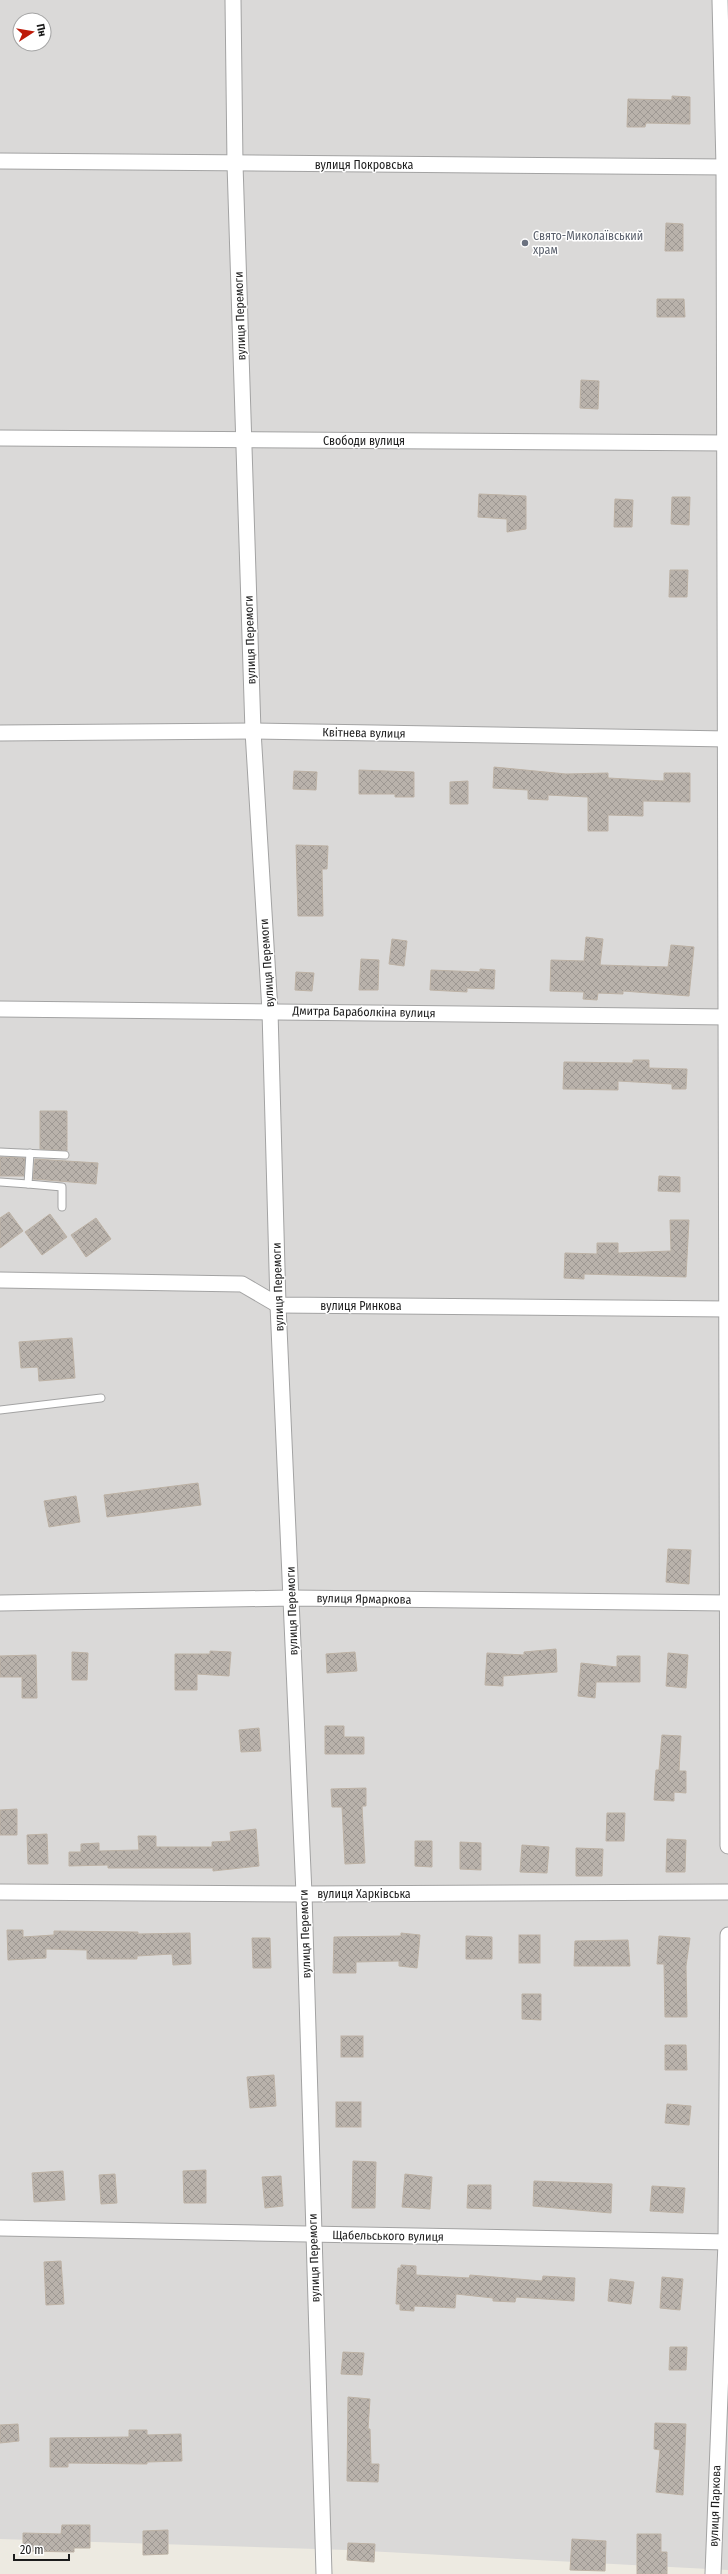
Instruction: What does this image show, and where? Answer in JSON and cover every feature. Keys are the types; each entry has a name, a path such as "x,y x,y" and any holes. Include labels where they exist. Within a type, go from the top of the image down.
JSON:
{"street":[{"name":"вулиця Перемоги","path":"234,0 235,164 253,731 270,1011 278,1306 304,1894 324,2574"},
{"path":"720,0 726,167 728,1846"},
{"name":"вулиця Покровська","path":"0,161 726,167"},
{"name":"Свободи вулиця","path":"0,438 727,443"},
{"name":"Квітнева вулиця","path":"0,733 253,731 727,739"},
{"name":"Дмитра Бараболкіна вулиця","path":"0,1009 727,1017"},
{"path":"0,1280 242,1284 278,1306"},
{"name":"вулиця Ринкова","path":"278,1306 728,1309"},
{"name":"вулиця Ярмаркова","path":"0,1603 291,1598 727,1603"},
{"name":"вулиця Харківська","path":"0,1892 304,1894 728,1892"},
{"name":"вулиця Паркова","path":"713,2574 727,2242 728,1935"},
{"name":"Щабельського вулиця","path":"0,2228 727,2242"}],"lane":[{"path":"0,1152 65,1155"},
{"path":"28,1184 30,1153"},
{"path":"0,1182 62,1187 62,1208"},
{"path":"0,1410 101,1398"}],"shaded area":[{"path":"0,0 728,0 728,2570 347,2550 0,2539"}],"building":[{"path":"672,96 690,97 690,124 646,123 645,127 627,127 628,99 672,100"},
{"path":"666,223 683,224 683,251 665,251"},
{"path":"657,299 684,299 685,317 657,317"},
{"path":"581,380 599,381 598,409 580,408"},
{"path":"479,494 526,496 526,529 507,532 507,519 478,517"},
{"path":"672,497 690,497 689,525 671,524"},
{"path":"615,499 633,500 632,527 614,527"},
{"path":"670,570 688,570 687,597 669,597"},
{"path":"494,767 566,774 608,773 608,778 664,781 664,773 690,773 690,802 643,801 643,816 608,815 608,831 588,831 588,797 548,795 548,800 528,799 528,790 493,788"},
{"path":"359,770 414,772 414,797 395,797 395,794 359,794"},
{"path":"294,771 317,772 316,790 293,789"},
{"path":"468,781 468,804 450,804 450,782"},
{"path":"296,845 328,846 327,869 322,869 323,916 298,916"},
{"path":"586,937 603,939 600,965 668,967 671,945 694,947 689,996 623,991 623,994 598,993 597,1000 583,999 584,992 550,991 551,960 584,961"},
{"path":"392,939 407,941 404,966 389,964"},
{"path":"361,959 379,960 378,990 359,990"},
{"path":"480,969 495,970 494,989 467,988 467,992 430,990 431,970 480,972"},
{"path":"296,972 314,973 312,991 295,990"},
{"path":"633,1060 649,1060 649,1068 687,1069 686,1089 672,1089 672,1084 618,1081 618,1090 563,1089 564,1062 633,1063"},
{"path":"40,1111 67,1111 67,1151 40,1149"},
{"path":"0,1157 25,1158 24,1176 0,1176"},
{"path":"35,1159 98,1163 96,1184 33,1179"},
{"path":"659,1176 680,1177 680,1192 658,1191"},
{"path":"9,1212 23,1231 0,1248 0,1218"},
{"path":"50,1214 67,1237 42,1255 25,1232"},
{"path":"96,1218 111,1239 86,1257 71,1235"},
{"path":"670,1220 689,1220 686,1277 584,1274 584,1279 564,1278 565,1253 597,1254 597,1243 618,1243 618,1253 671,1251"},
{"path":"72,1338 75,1378 39,1381 38,1367 21,1368 19,1342"},
{"path":"198,1483 201,1505 107,1517 104,1495"},
{"path":"76,1496 80,1522 49,1527 44,1501"},
{"path":"668,1549 691,1550 689,1584 666,1582"},
{"path":"556,1649 557,1672 503,1676 503,1686 485,1685 487,1653 524,1655 524,1652"},
{"path":"210,1651 231,1652 229,1676 197,1674 197,1690 175,1690 175,1654 210,1654"},
{"path":"72,1652 88,1653 87,1680 72,1680"},
{"path":"355,1652 357,1671 327,1673 326,1654"},
{"path":"668,1653 688,1655 686,1688 666,1686"},
{"path":"36,1655 37,1698 22,1698 22,1677 0,1677 0,1656"},
{"path":"617,1656 640,1656 640,1682 596,1682 595,1698 578,1696 581,1663 617,1667"},
{"path":"325,1726 344,1726 344,1737 364,1737 364,1754 325,1754"},
{"path":"259,1728 261,1751 241,1752 239,1730"},
{"path":"662,1735 681,1736 679,1771 686,1771 686,1793 674,1792 674,1801 654,1800 656,1770 659,1770"},
{"path":"366,1788 366,1806 362,1806 365,1863 345,1864 342,1807 332,1807 331,1789"},
{"path":"17,1809 17,1835 0,1835 0,1810"},
{"path":"607,1813 625,1813 624,1841 606,1841"},
{"path":"256,1829 259,1866 213,1871 213,1868 108,1868 108,1865 69,1866 69,1852 81,1852 81,1844 99,1843 99,1851 139,1850 138,1836 156,1836 156,1847 212,1847 212,1842 231,1841 230,1832"},
{"path":"47,1834 48,1864 28,1864 27,1835"},
{"path":"667,1839 686,1840 685,1872 666,1872"},
{"path":"415,1841 432,1841 432,1867 415,1866"},
{"path":"460,1842 481,1843 481,1870 460,1869"},
{"path":"522,1845 549,1847 547,1873 520,1872"},
{"path":"576,1848 603,1849 602,1876 576,1876"},
{"path":"7,1930 23,1930 23,1937 54,1935 54,1931 138,1932 138,1934 190,1933 191,1964 173,1965 172,1954 137,1956 137,1959 87,1959 87,1950 46,1949 46,1958 8,1960"},
{"path":"401,1933 420,1935 417,1968 399,1966 399,1961 356,1962 356,1973 333,1973 334,1937 401,1936"},
{"path":"519,1935 540,1935 540,1963 519,1963"},
{"path":"466,1936 492,1937 492,1959 466,1959"},
{"path":"659,1936 690,1938 686,1966 687,2017 665,2017 664,1964 657,1964"},
{"path":"252,1938 270,1938 271,1968 253,1968"},
{"path":"628,1940 630,1966 574,1966 575,1941"},
{"path":"522,1994 541,1994 541,2020 522,2019"},
{"path":"341,2036 363,2036 363,2057 341,2057"},
{"path":"665,2045 686,2045 687,2070 665,2070"},
{"path":"274,2075 276,2106 250,2108 247,2077"},
{"path":"336,2102 361,2102 361,2127 336,2127"},
{"path":"667,2104 691,2106 689,2125 665,2123"},
{"path":"353,2161 376,2162 375,2208 352,2208"},
{"path":"206,2170 206,2203 184,2203 183,2171"},
{"path":"63,2171 65,2200 34,2202 32,2173"},
{"path":"115,2174 117,2203 101,2204 99,2175"},
{"path":"405,2174 432,2177 430,2209 402,2207"},
{"path":"281,2176 283,2206 265,2208 262,2177"},
{"path":"534,2181 612,2184 611,2213 533,2206"},
{"path":"468,2185 491,2185 491,2209 467,2208"},
{"path":"652,2186 685,2188 683,2213 650,2211"},
{"path":"61,2261 64,2304 46,2305 44,2262"},
{"path":"401,2265 416,2266 416,2275 469,2278 470,2275 542,2281 543,2276 575,2278 574,2301 516,2297 515,2302 493,2301 493,2298 456,2294 455,2308 414,2306 414,2311 400,2310 400,2304 396,2304 398,2268 401,2268"},
{"path":"662,2277 683,2279 680,2310 660,2308"},
{"path":"610,2279 634,2282 631,2304 608,2301"},
{"path":"670,2347 687,2347 686,2370 669,2370"},
{"path":"343,2352 364,2353 362,2375 341,2374"},
{"path":"348,2397 370,2399 368,2429 370,2429 371,2464 379,2464 378,2482 347,2481"},
{"path":"655,2423 686,2424 683,2495 656,2492 660,2450 654,2449"},
{"path":"18,2424 19,2441 0,2443 0,2425"},
{"path":"129,2430 147,2430 147,2435 181,2434 182,2461 147,2462 147,2464 68,2463 68,2467 50,2467 50,2438 129,2437"},
{"path":"62,2525 90,2525 90,2548 74,2548 74,2552 23,2551 23,2533 61,2534"},
{"path":"168,2530 168,2554 143,2555 143,2531"},
{"path":"637,2534 661,2534 661,2552 667,2552 667,2574 637,2574"},
{"path":"572,2539 606,2541 605,2571 570,2570"},
{"path":"348,2543 375,2544 374,2562 347,2560"}],"place":[{"name":"Свято-Миколаївський храм","path":"525,243"}]}
